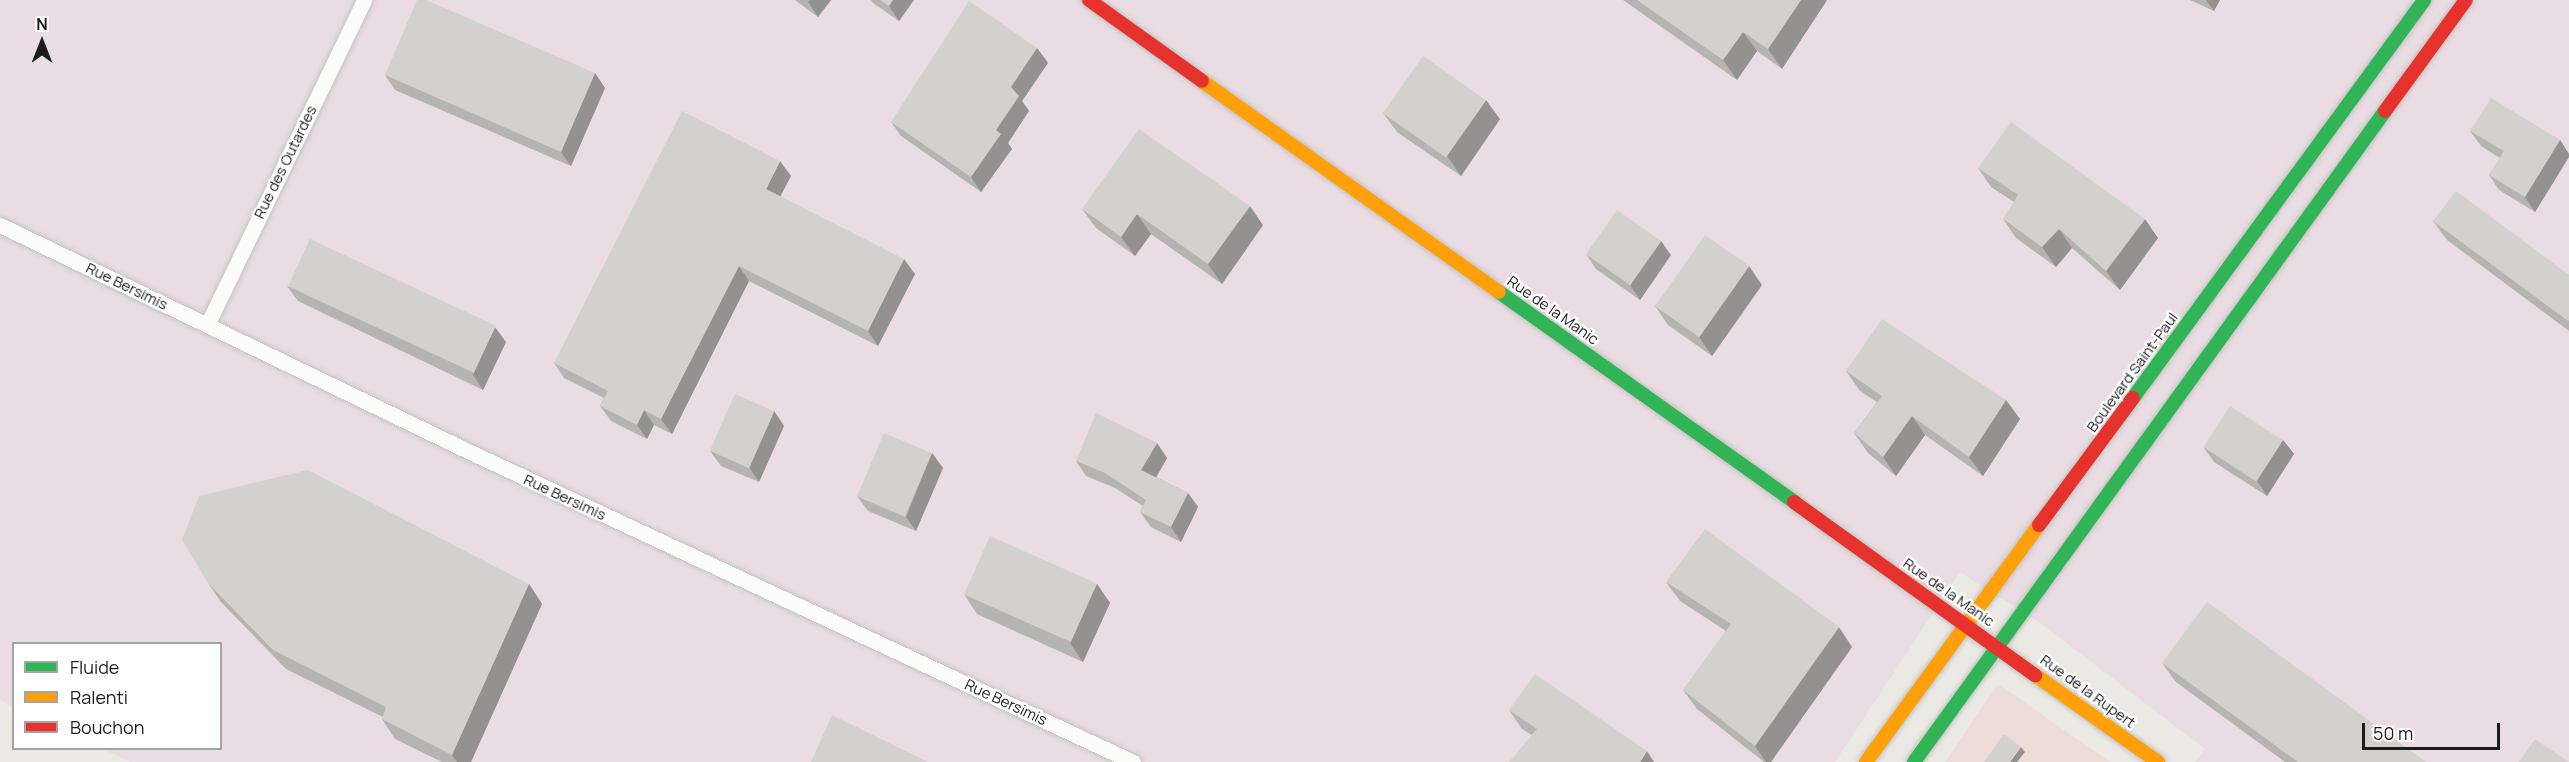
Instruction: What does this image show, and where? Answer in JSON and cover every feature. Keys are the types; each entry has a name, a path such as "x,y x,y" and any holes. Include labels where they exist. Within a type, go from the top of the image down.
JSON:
{"main road":[{"name":"Rue de la Manic","path":"1089,0 1998,647"},
{"name":"Boulevard Saint-Paul","path":"1866,762 2424,0"},
{"path":"1914,762 2466,0"},
{"name":"Rue de la Rupert","path":"1998,647 2158,762"}],"street":[{"name":"Rue des Outardes","path":"207,325 364,0"},
{"name":"Rue Bersimis","path":"0,225 1133,762"}],"shaded area":[{"path":"0,0 2569,0 2569,762 2195,762 2205,749 2039,622 1960,572 1835,762 131,762 104,750 222,750 222,642 12,642 12,706 0,700"},
{"path":"1998,684 2110,762 1945,762"}],"building":[{"path":"417,0 426,0 595,73 561,152 385,75"},
{"path":"880,0 893,0 889,6"},
{"path":"1637,0 1801,0 1768,49 1743,32 1723,60"},
{"path":"969,1 1037,48 1011,87 1019,96 996,130 1001,134 971,177 891,122"},
{"path":"1423,56 1486,100 1446,158 1383,113"},
{"path":"2491,98 2560,140 2525,197 2489,175 2504,151 2470,131"},
{"path":"682,111 780,161 766,189 904,259 868,331 739,266 661,419 644,410 637,425 600,406 608,391 554,363"},
{"path":"2011,122 2145,219 2106,271 2059,229 2042,247 2003,219 2018,195 1978,168"},
{"path":"1139,129 1250,206 1208,264 1137,214 1121,237 1082,209"},
{"path":"2456,191 2569,275 2568,321 2433,221"},
{"path":"1617,210 1661,241 1630,285 1586,254"},
{"path":"1705,235 1749,266 1699,337 1655,306"},
{"path":"310,239 496,326 474,373 288,286"},
{"path":"1882,319 2006,400 1969,457 1912,416 1883,457 1854,433 1882,396 1846,371"},
{"path":"735,394 774,411 749,468 710,451"},
{"path":"2230,406 2283,440 2256,481 2203,447"},
{"path":"1096,413 1157,443 1141,470 1188,493 1171,527 1140,512 1146,500 1105,473 1076,461"},
{"path":"884,433 932,453 905,517 857,497"},
{"path":"308,470 529,584 452,755 382,719 386,707 273,650 208,583 182,540 199,496"},
{"path":"1705,529 1839,627 1755,746 1683,690 1731,624 1666,582"},
{"path":"990,536 1097,584 1071,642 964,594"},
{"path":"2207,602 2426,762 2298,762 2162,663"},
{"path":"1535,674 1647,751 1640,762 1509,762 1537,729 1509,710"},
{"path":"832,715 928,762 811,762"},
{"path":"2004,734 2021,747 2010,762 1984,762"},
{"path":"2535,739 2569,762 2519,762"}],"traffic: fast":[{"path":"2133,398 2424,0"},
{"path":"1914,762 2385,111"},
{"path":"1499,292 1794,502"}],"traffic: slow":[{"path":"1202,81 1499,292"},
{"path":"1866,762 2039,525"},
{"path":"2035,675 2158,762"}],"traffic: jam":[{"path":"1089,0 1202,81"},
{"path":"2385,111 2466,0"},
{"path":"2039,525 2133,398"},
{"path":"1794,502 2035,675"}]}
